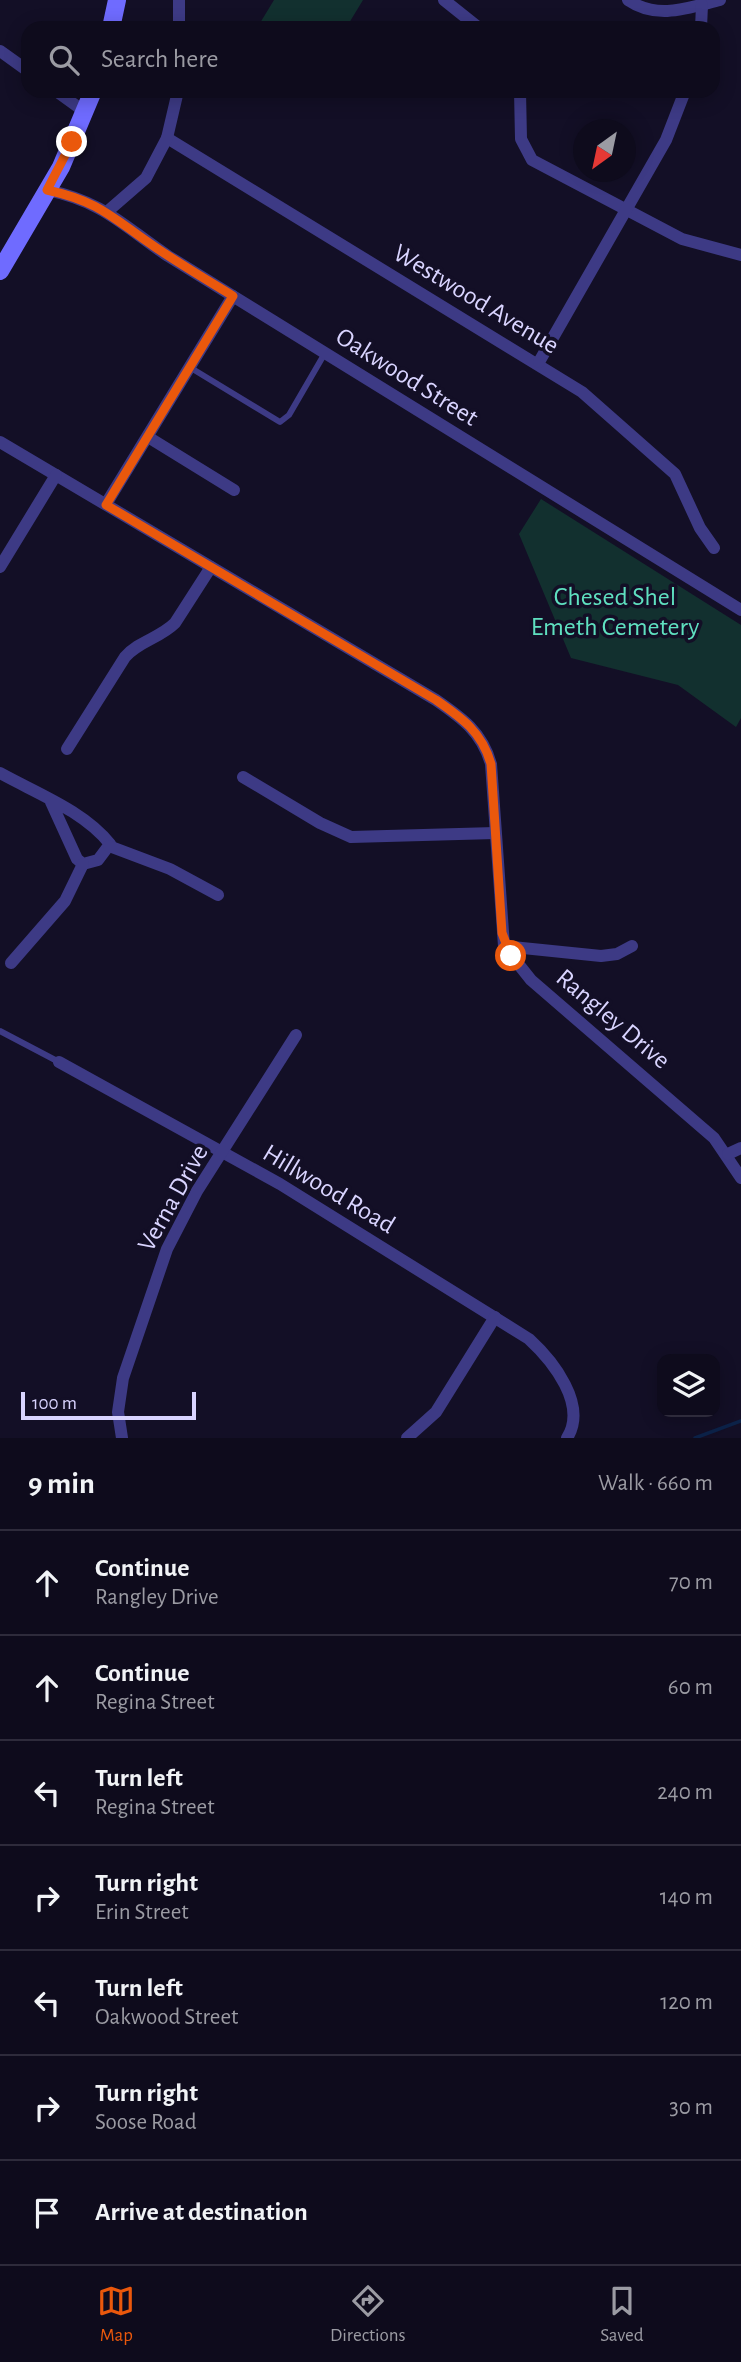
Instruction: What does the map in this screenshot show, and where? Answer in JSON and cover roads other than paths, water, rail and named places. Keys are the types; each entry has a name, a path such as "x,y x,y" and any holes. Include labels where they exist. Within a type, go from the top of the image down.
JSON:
{"street":[{"path":"112,21 117,0"},
{"path":"178,0 179,21"},
{"path":"444,0 470,21"},
{"path":"628,0 639,7 660,12 720,0"},
{"path":"701,21 702,5"},
{"path":"0,51 21,66"},
{"path":"66,98 85,112"},
{"path":"0,271 47,190 90,98"},
{"path":"108,211 141,184 167,138 176,98"},
{"path":"520,98 522,139 533,160 682,239 741,256"},
{"path":"539,362 666,140 682,98"},
{"name":"Westwood Avenue","path":"167,138 539,362 582,392 675,474 700,528 714,548"},
{"name":"Oakwood Street","path":"47,190 72,195 108,211 146,241 233,296 741,610"},
{"path":"106,505 233,296"},
{"path":"148,437 233,490"},
{"path":"0,442 436,700 470,725 487,750 491,764 505,946 601,956 617,954 632,946"},
{"path":"0,566 55,475"},
{"path":"67,749 125,657 136,646 168,630 175,623 211,567"},
{"path":"0,773 97,828 109,846 170,869 218,895"},
{"path":"243,777 320,823 351,837 495,833"},
{"path":"51,802 67,841 83,864"},
{"path":"11,963 65,901 83,864 98,860 109,846"},
{"name":"Rangley Drive","path":"505,946 531,980 673,1100 728,1154 741,1178"},
{"name":"Verna Drive","path":"122,1438 118,1412 123,1378 161,1264 197,1191 296,1035"},
{"name":"Hillwood Road","path":"59,1062 280,1184 529,1339 560,1376 575,1416 567,1438"},
{"path":"728,1154 741,1148"},
{"path":"407,1438 436,1412 495,1317"}],"lane":[{"path":"191,368 280,422 289,415 325,353"},
{"name":"Hillwood Road","path":"0,1031 59,1062"}],"waterway":[{"path":"695,1438 741,1421"}],"park label":[{"name":"Chesed Shel Emeth Cemetery","path":"615,612"}]}
